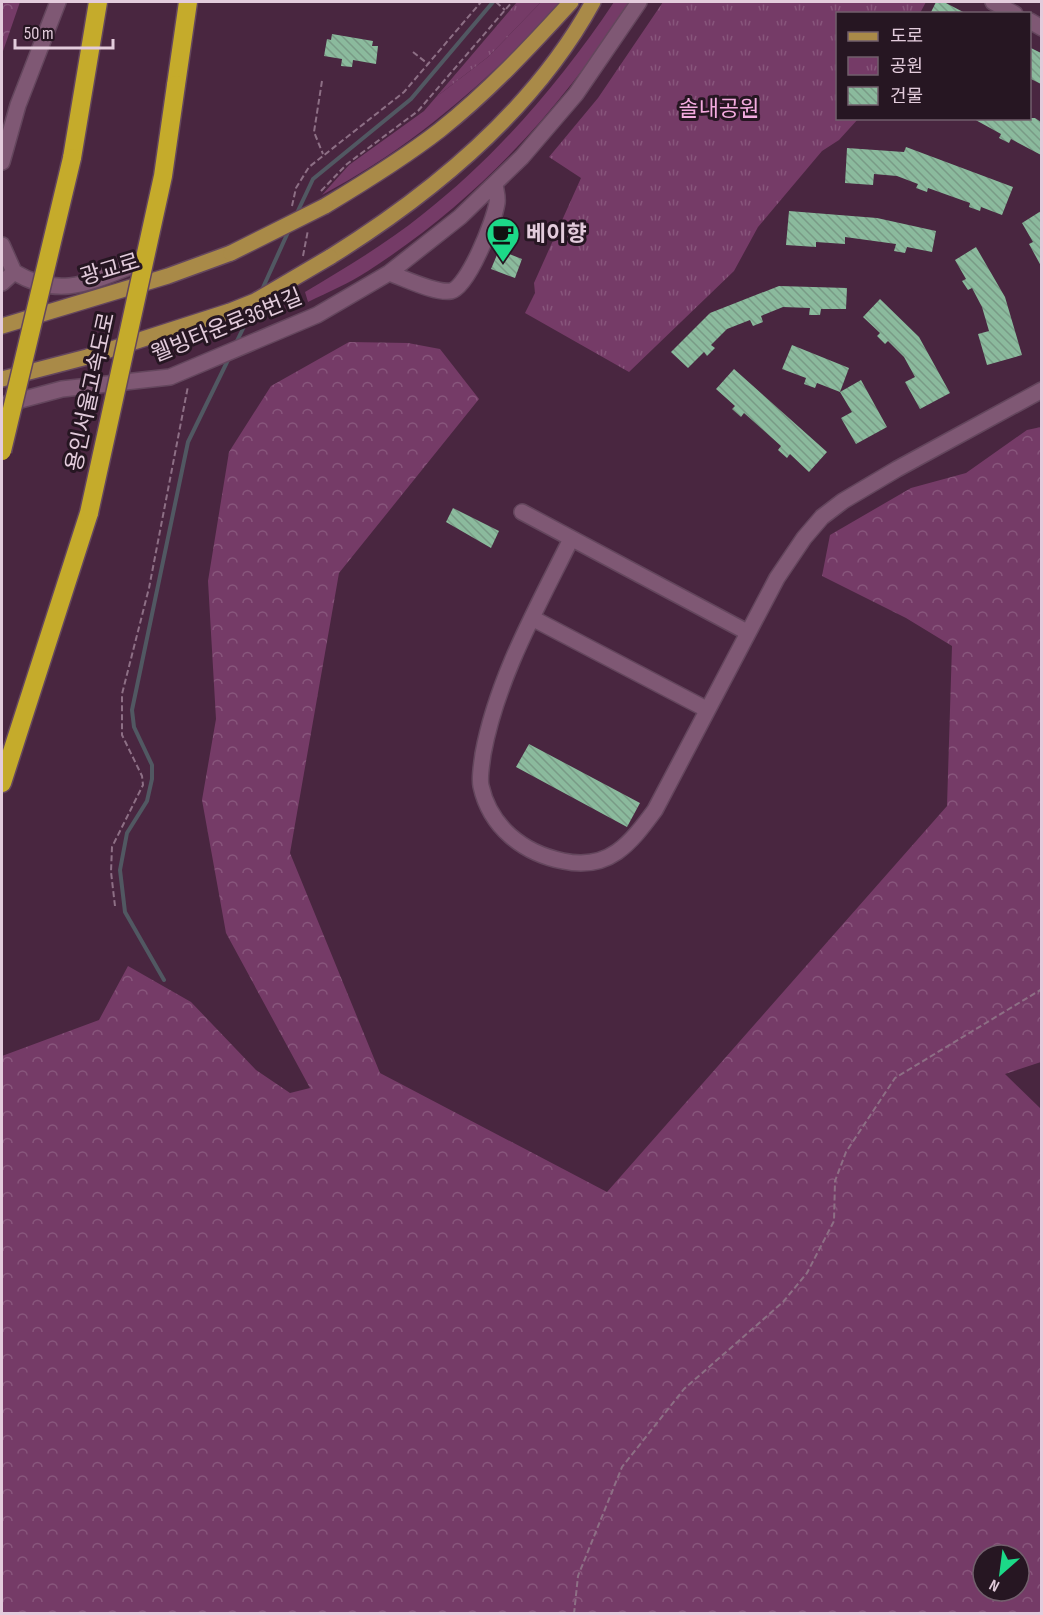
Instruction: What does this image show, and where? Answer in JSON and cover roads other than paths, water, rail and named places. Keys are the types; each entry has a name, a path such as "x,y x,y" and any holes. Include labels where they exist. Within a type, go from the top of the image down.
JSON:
{"highway":[{"path":"2,451 72,158 98,2"},
{"name":"용인서울고속도로","path":"2,783 89,513 163,176 188,2"}],"main road":[{"name":"광교로","path":"2,326 168,276 231,253 325,206 389,167 441,129 488,89 571,2"},
{"path":"2,379 87,357 255,302 381,225 444,177 498,127 545,71 593,2"}],"street":[{"path":"2,162 18,105 58,2"},
{"name":"웰빙타운로36번길","path":"2,405 62,389 146,382 193,369 317,315 389,273 495,185 576,94 639,2"},
{"path":"993,2 1011,12"},
{"path":"389,273 443,292 454,290 465,281 498,201 495,185"},
{"path":"2,245 14,272 44,286 69,287 96,281 129,267"},
{"path":"2,283 14,272"},
{"path":"571,539 532,618 502,687 487,734 480,784 491,814 510,838 533,853 565,862 600,861 617,853 634,839 655,810 706,709 789,558 822,517 843,501 897,469 1041,390"},
{"path":"522,512 747,632"},
{"path":"532,618 706,709"}],"waterway":[{"path":"296,215 313,179 411,99 493,2"},
{"path":"261,292 289,230"},
{"path":"236,343 254,306"},
{"path":"164,980 125,912 120,870 127,833 147,801 152,779 152,765 134,727 132,710 188,442 229,358"}],"place":[{"name":"베이향","path":"503,263"}],"park label":[{"name":"솔내공원","path":"719,109"}]}
